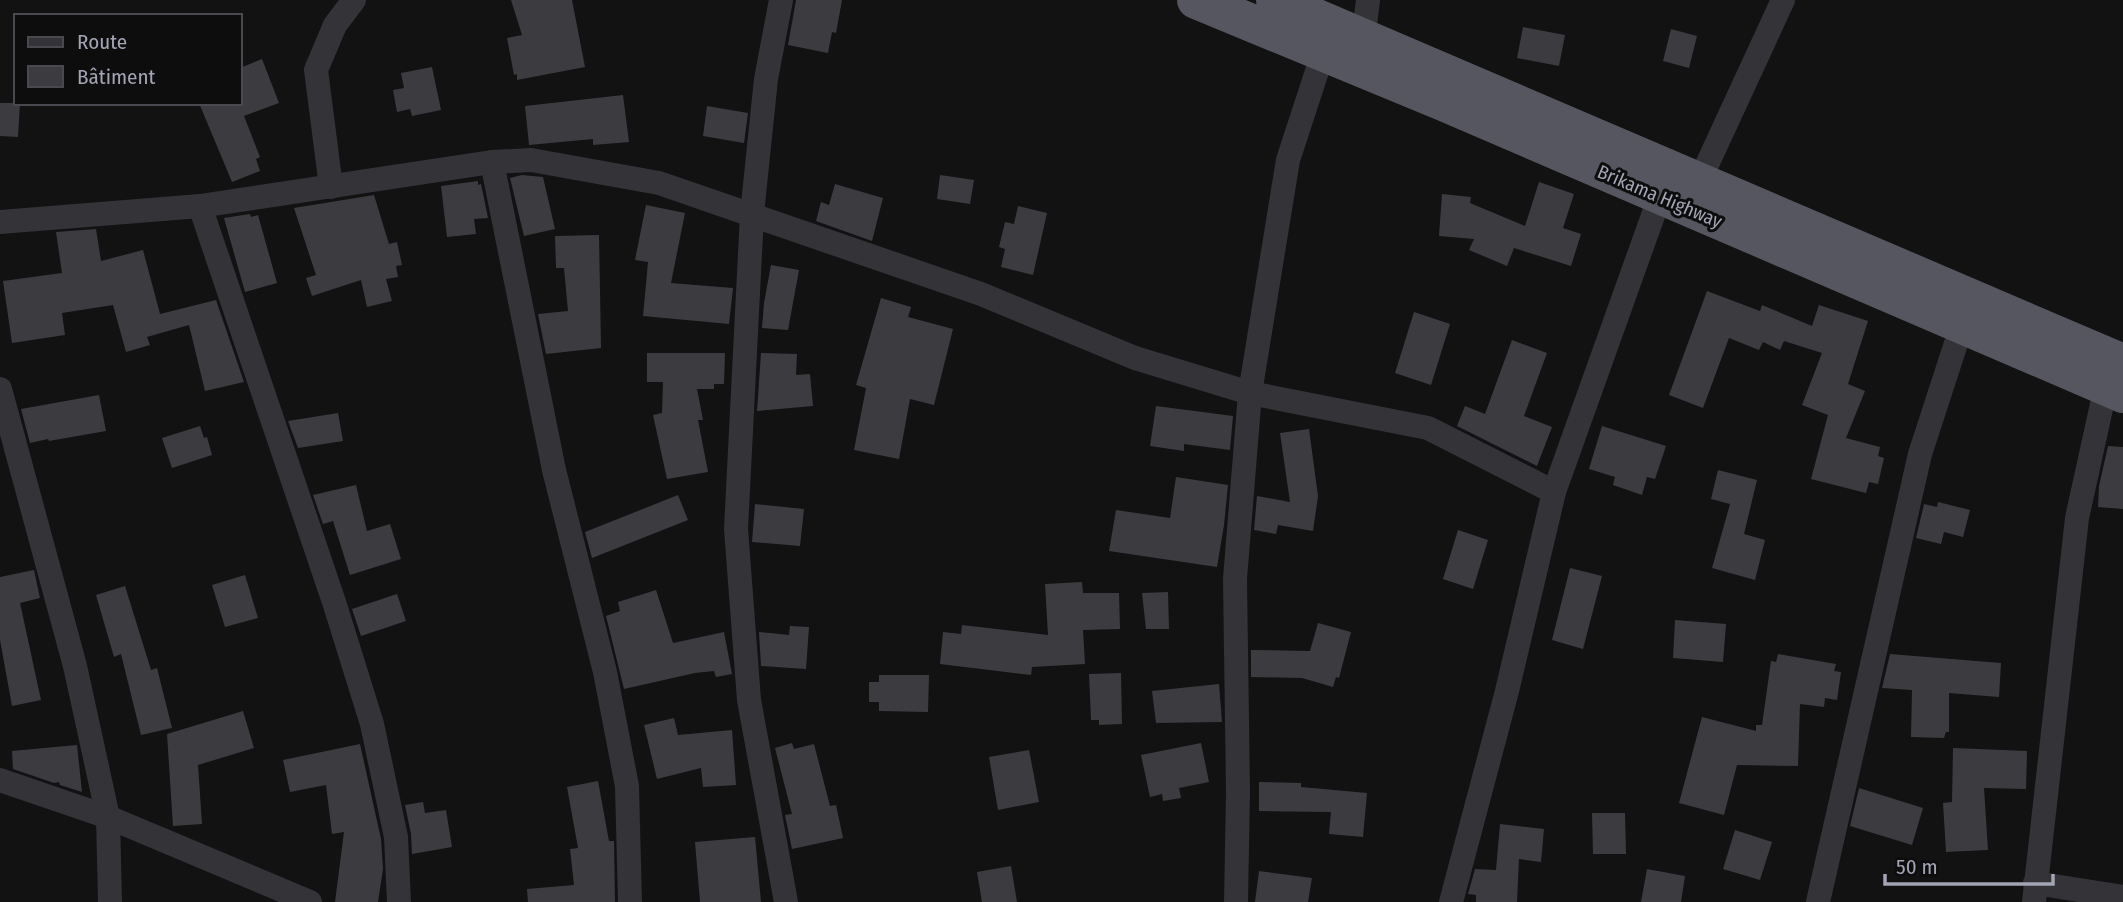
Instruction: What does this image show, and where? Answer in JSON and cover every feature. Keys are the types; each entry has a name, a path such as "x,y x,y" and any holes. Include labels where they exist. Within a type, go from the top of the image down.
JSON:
{"highway":[{"name":"Brikama Highway","path":"1196,0 1323,53 1362,53"},
{"name":"Brikama Highway","path":"1275,0 1362,53 1448,89 1699,182 2117,381"},
{"name":"Brikama Highway","path":"1448,89 1660,196 1962,325 2117,381"}],"street":[{"path":"331,187 316,70 335,25 354,0"},
{"path":"780,0 766,79 752,214 736,529 749,700 786,902"},
{"path":"1362,53 1368,0"},
{"path":"1699,182 1783,0"},
{"path":"1236,902 1238,792 1235,579 1250,393 1288,160 1323,53"},
{"path":"0,222 200,206 492,162 531,160 659,183 981,294 1135,358 1250,393 1428,429 1554,492"},
{"path":"492,162 554,470 605,672 627,786 630,902"},
{"path":"1451,902 1507,691 1554,492 1660,196"},
{"path":"200,206 335,605 372,724 396,837 399,902"},
{"path":"1818,902 1920,454 1962,325"},
{"path":"2117,381 2077,518 2034,893 2123,897"},
{"path":"0,389 75,666 108,817 110,902"},
{"path":"0,780 108,817 310,902"}],"building":[{"path":"511,0 572,0 585,67 517,80 507,38 522,35"},
{"path":"796,0 842,0 836,33 832,32 828,53 788,45"},
{"path":"1523,27 1565,35 1559,66 1517,58"},
{"path":"1671,29 1697,36 1689,68 1663,61"},
{"path":"262,59 279,103 244,116 260,157 256,159 260,171 232,182 200,105 242,105 242,67"},
{"path":"432,67 441,110 412,116 410,109 397,112 393,90 404,88 401,73"},
{"path":"623,95 629,142 593,145 593,139 529,145 525,106"},
{"path":"0,103 20,105 18,137 0,136"},
{"path":"707,106 748,113 744,143 703,136"},
{"path":"522,175 543,177 555,229 524,236 510,178"},
{"path":"940,175 974,180 970,204 937,199"},
{"path":"478,181 478,185 481,184 488,218 474,219 476,234 447,237 441,186"},
{"path":"1539,182 1574,194 1563,228 1581,234 1571,266 1514,248 1507,266 1469,250 1474,239 1439,236 1442,194 1471,197 1470,203 1525,226"},
{"path":"835,184 883,198 872,241 816,221 821,202 829,205"},
{"path":"374,195 389,244 397,242 402,265 396,266 398,277 386,279 392,301 367,307 361,280 312,296 306,278 316,275 294,208"},
{"path":"646,205 685,213 671,283 733,288 729,324 643,316 648,262 635,260"},
{"path":"1018,206 1047,213 1033,275 1001,267 1005,249 999,247 1005,222 1014,224"},
{"path":"250,214 251,217 258,215 277,283 245,292 224,218"},
{"path":"96,229 101,261 143,250 160,314 216,300 244,382 205,391 189,325 147,337 150,345 126,352 113,305 62,313 65,335 12,343 3,281 62,273 56,232"},
{"path":"599,235 601,348 546,354 538,314 568,311 564,268 556,268 555,236"},
{"path":"771,265 799,270 788,330 762,328"},
{"path":"1707,291 1760,311 1762,305 1812,326 1819,305 1868,321 1848,384 1865,391 1846,438 1880,447 1878,456 1884,458 1878,484 1869,482 1866,493 1811,479 1828,415 1802,405 1822,353 1784,341 1780,350 1763,342 1759,350 1729,338 1703,408 1669,395"},
{"path":"881,298 911,307 908,317 953,329 934,405 910,399 899,459 854,450 866,388 856,385"},
{"path":"1414,312 1450,324 1431,385 1395,373"},
{"path":"1512,340 1547,353 1524,416 1552,427 1537,466 1457,426 1465,406 1485,414"},
{"path":"647,353 725,353 724,384 714,384 714,389 697,389 703,420 698,420 708,472 667,479 653,415 662,413 663,382 647,382"},
{"path":"761,353 797,354 796,375 810,374 813,406 757,411"},
{"path":"99,395 106,431 30,443 21,409"},
{"path":"1156,406 1233,416 1230,450 1184,444 1184,451 1150,446"},
{"path":"338,413 343,441 298,448 288,421"},
{"path":"200,426 204,438 207,437 212,455 172,468 162,438"},
{"path":"1602,426 1666,446 1655,479 1647,477 1642,495 1613,485 1615,477 1589,469"},
{"path":"1309,429 1318,496 1313,531 1278,525 1276,534 1254,530 1257,496 1290,502 1280,433"},
{"path":"2108,446 2123,447 2123,509 2098,507 2099,486"},
{"path":"1718,470 1757,480 1744,534 1765,540 1755,580 1712,568 1730,504 1711,499"},
{"path":"1176,477 1228,485 1217,567 1109,551 1116,510 1170,518"},
{"path":"356,485 367,531 390,524 401,559 350,575 333,521 323,524 313,495"},
{"path":"678,495 688,520 592,558 585,532"},
{"path":"1938,502 1970,510 1963,537 1944,532 1941,544 1916,538 1924,504 1937,507"},
{"path":"755,504 804,509 800,546 752,542"},
{"path":"1458,530 1488,540 1473,589 1443,579"},
{"path":"1570,568 1602,576 1583,649 1552,640"},
{"path":"34,570 40,598 20,603 41,700 12,706 0,640 0,577"},
{"path":"245,575 258,618 225,627 212,585"},
{"path":"1082,582 1083,593 1119,593 1120,629 1083,630 1085,664 1032,667 1031,675 940,664 943,632 961,634 962,625 1048,635 1045,584"},
{"path":"125,586 151,670 157,668 172,728 141,735 121,654 114,657 96,595"},
{"path":"656,590 673,643 724,632 732,674 716,677 714,671 695,673 624,689 606,616 620,611 618,602"},
{"path":"1168,592 1169,629 1146,629 1142,593"},
{"path":"397,594 406,621 361,636 352,609"},
{"path":"1675,620 1726,624 1723,662 1673,658"},
{"path":"1318,623 1351,632 1339,678 1336,677 1333,687 1302,678 1251,677 1251,650 1310,651"},
{"path":"790,626 809,627 806,669 761,666 759,632 789,635"},
{"path":"1778,654 1836,664 1834,671 1841,672 1837,700 1825,698 1824,707 1800,704 1798,766 1737,765 1724,815 1679,803 1702,717 1756,731 1756,725 1762,725 1771,661 1776,662"},
{"path":"1890,654 2001,663 1999,697 1949,693 1949,732 1946,732 1944,738 1911,737 1912,690 1882,688"},
{"path":"1121,673 1122,724 1099,725 1099,720 1091,720 1089,674"},
{"path":"879,675 929,675 928,712 879,711 879,702 869,702 869,682 879,682"},
{"path":"1219,684 1222,722 1156,723 1152,691"},
{"path":"243,711 254,748 198,765 202,824 173,826 167,734"},
{"path":"674,718 678,735 732,730 736,785 703,787 701,768 657,779 644,725"},
{"path":"792,743 794,749 814,744 830,806 836,805 843,838 792,849 785,815 792,814 775,748"},
{"path":"1201,743 1209,782 1179,788 1181,798 1163,801 1162,794 1150,797 1141,755"},
{"path":"360,744 381,839 383,869 378,902 335,902 344,832 332,834 326,785 290,792 283,760"},
{"path":"77,745 82,792 60,785 59,782 54,783 13,769 12,751"},
{"path":"1953,748 2027,751 2026,789 1984,788 1988,850 1946,852 1943,803 1952,802"},
{"path":"1029,750 1039,802 998,810 989,757"},
{"path":"598,781 609,841 614,841 615,902 528,902 527,889 574,885 570,849 578,848 567,787"},
{"path":"1259,782 1301,783 1301,787 1367,793 1363,837 1329,834 1331,812 1259,811"},
{"path":"1859,788 1923,808 1912,845 1850,826"},
{"path":"423,802 425,813 446,810 452,847 412,854 405,805"},
{"path":"1592,813 1625,813 1626,854 1593,854"},
{"path":"1500,824 1544,829 1541,862 1519,859 1517,902 1476,902 1476,895 1468,894 1475,869 1496,870"},
{"path":"1735,830 1772,842 1760,880 1723,869"},
{"path":"755,837 761,902 700,902 695,842"},
{"path":"1011,866 1017,902 982,902 977,872"},
{"path":"1647,869 1685,876 1681,902 1641,902"},
{"path":"1259,871 1312,878 1308,902 1255,902"}]}
